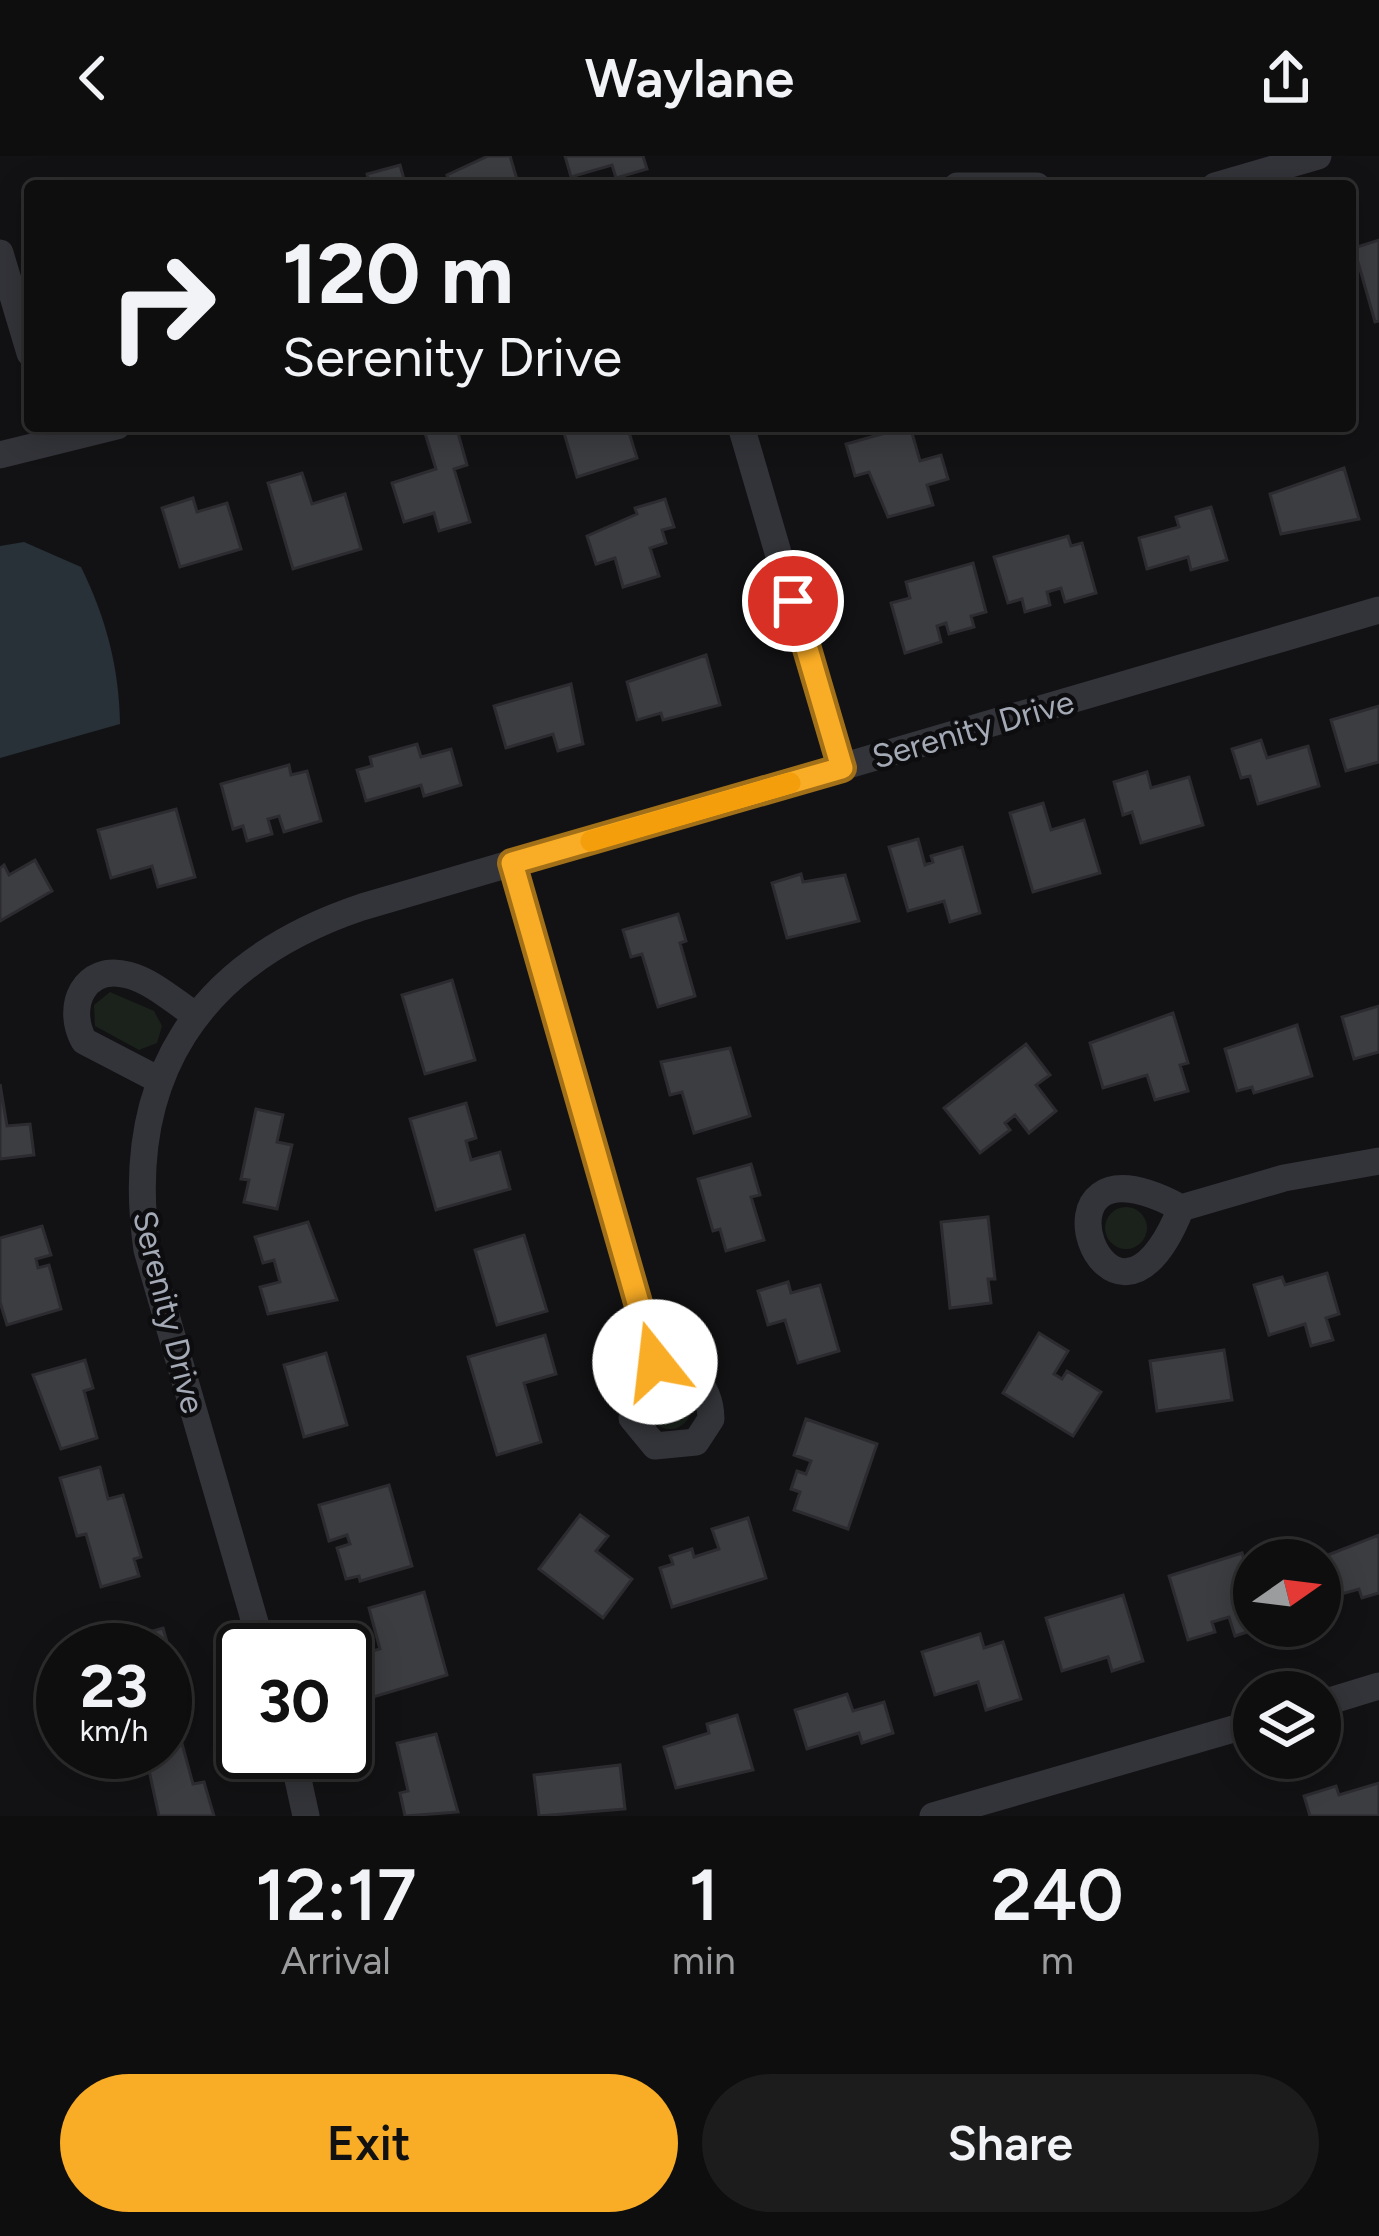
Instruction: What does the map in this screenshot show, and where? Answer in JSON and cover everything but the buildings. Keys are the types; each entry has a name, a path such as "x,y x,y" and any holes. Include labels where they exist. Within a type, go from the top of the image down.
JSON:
{"street":[{"path":"1236,180 1318,156"},
{"path":"0,253 24,333"},
{"path":"743,432 842,768"},
{"path":"0,455 54,435"},
{"name":"Serenity Drive","path":"254,1623 147,1250 140,1158 159,1080 195,1016 246,964 324,920 1379,610"},
{"path":"512,863 655,1362"},
{"path":"159,1080 84,1041 75,1020 78,994 95,978 126,974 195,1016"},
{"path":"1180,1208 1284,1178 1379,1161"},
{"path":"1341,1698 1379,1686"},
{"path":"933,1816 1233,1729"},
{"path":"298,1779 306,1816"}],"shaded area":[{"path":"24,542 81,567 110,643 120,724 0,758 0,546"},
{"path":"110,992 154,1011 162,1026 157,1043 139,1050 95,1026 94,1005"},
{"path":"1126,1207 1141,1213 1147,1228 1141,1243 1126,1249 1111,1243 1105,1228 1111,1213"},
{"path":"670,1387 685,1393 691,1408 685,1423 670,1429 655,1423 649,1408 655,1393"}],"slow traffic":[{"path":"591,841 790,783"}],"route":[{"path":"655,1362 512,863 842,768 793,601"}]}
